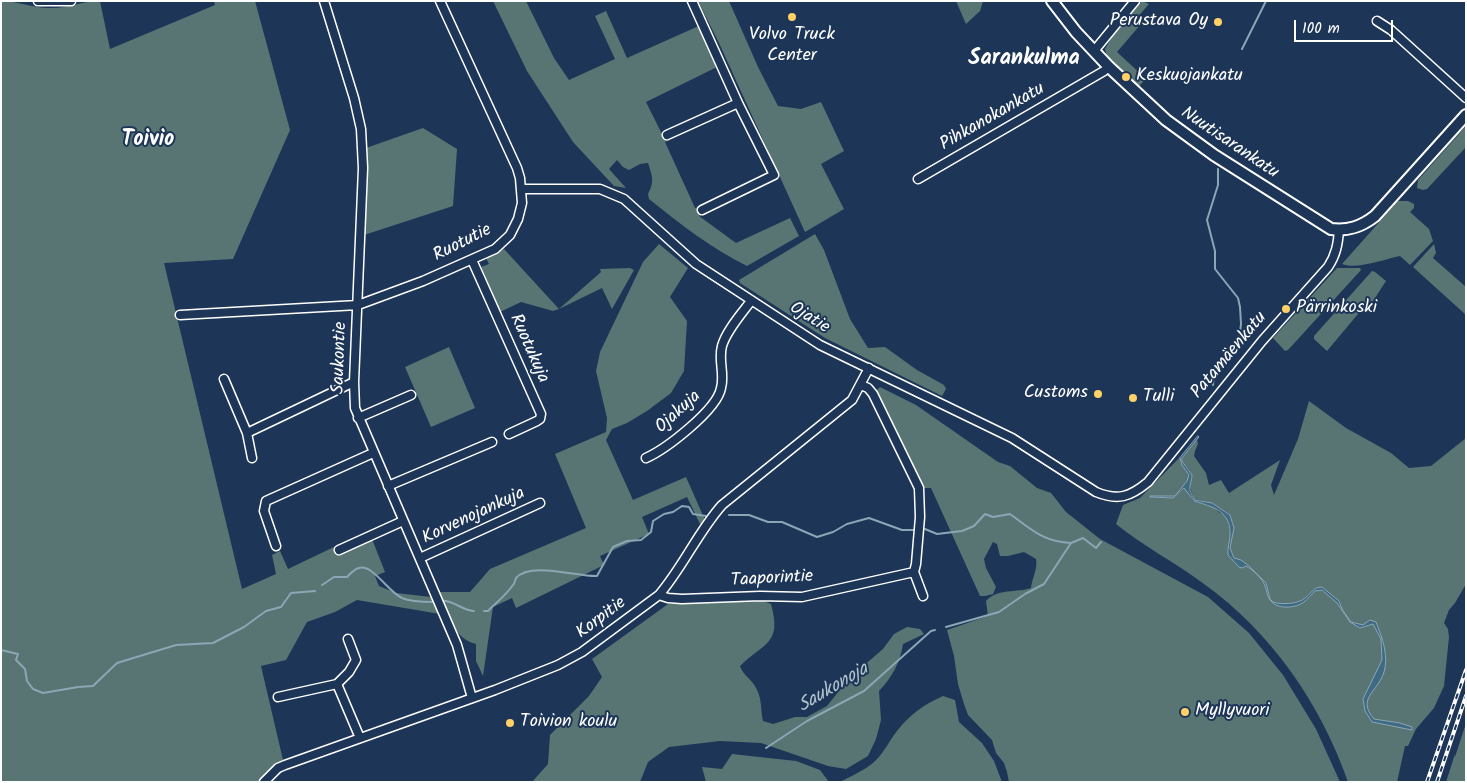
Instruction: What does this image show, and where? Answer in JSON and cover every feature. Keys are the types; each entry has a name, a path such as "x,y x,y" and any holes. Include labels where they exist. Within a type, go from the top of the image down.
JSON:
{"main road":[{"name":"Nuutisarankatu","path":"1052,1 1076,32 1109,67 1166,120 1198,144 1326,227 1339,230"},
{"path":"1339,230 1358,228 1375,216 1466,116"}],"street":[{"path":"38,1 71,1"},
{"name":"Saukontie","path":"324,1 354,98 360,129 362,168 354,382 355,408 457,645 472,698"},
{"name":"Ruotutie","path":"180,315 358,305 423,281 472,260 495,248 510,235 520,213 521,189 517,168 440,1"},
{"path":"692,1 738,103 774,176 702,210"},
{"path":"1094,51 1135,1"},
{"path":"1377,21 1390,30 1466,98"},
{"name":"Pihkanokankatu","path":"918,178 1109,67"},
{"path":"667,135 738,103"},
{"name":"Ojatie","path":"521,189 594,189 615,194 632,205 696,264 820,345 869,368"},
{"name":"Patamäenkatu","path":"869,368 1012,438 1096,492 1116,498 1127,496 1137,492 1148,482 1262,341 1328,267 1335,257 1339,230"},
{"name":"Ruotukuja","path":"472,260 541,414 538,421 509,434"},
{"name":"Ojakuja","path":"646,458 655,454 694,423 717,399 722,386 720,358 722,344 751,300"},
{"path":"869,368 861,385 868,388 873,394 919,488 920,517 914,572 923,596"},
{"path":"224,378 247,433 252,458"},
{"path":"247,433 354,382"},
{"name":"Korpitie","path":"264,782 278,768 285,765 472,698 574,657 660,595 722,505 852,400 861,385"},
{"path":"358,418 411,395"},
{"path":"388,486 492,442"},
{"path":"276,546 264,512 266,501 373,453"},
{"name":"Korvenojankuja","path":"420,558 540,504"},
{"path":"339,550 403,521"},
{"name":"Taaporintie","path":"660,595 668,598 682,599 760,596 802,597 914,572"},
{"path":"278,697 337,684 349,672 356,660 348,639"},
{"path":"337,684 360,738"}],"green space":[{"path":"1,1 49,8 100,1 110,49 215,5 214,1 255,1 290,130 233,259 164,263 242,589 276,574 272,555 280,551 288,569 336,546 340,553 372,539 385,572 375,576 379,586 396,593 431,597 440,614 357,600 335,612 307,622 286,660 261,666 283,760 265,773 260,782 1,782"},
{"path":"493,1 526,1 554,58 569,80 615,59 595,16 606,11 627,58 701,25 717,67 646,102 662,134 666,133 669,140 665,142 695,208 698,207 702,214 699,216 736,243 790,218 799,236 747,266 708,243 649,199 648,194 652,186 652,178 648,163 640,164 629,170 623,167 617,160 609,169 626,188 614,186 573,142 527,71"},
{"path":"698,1 729,1 758,67 778,106 801,109 821,102 844,151 821,164 844,209 805,232 719,43"},
{"path":"956,1 983,1 980,11 966,24"},
{"path":"1142,1 1149,4 1136,19 1141,24 1117,52 1144,77 1144,81 1139,86 1107,56 1105,49 1112,37"},
{"path":"1466,126 1466,147 1427,189 1417,188 1418,180"},
{"path":"423,128 457,149 453,206 364,235 366,148"},
{"path":"1398,201 1408,201 1414,204 1414,208 1410,212 1429,229 1433,241 1410,265 1400,256 1363,265 1348,266 1342,264"},
{"path":"815,234 824,250 850,319 868,348 885,347 917,370 944,385 946,389 942,396 825,338 740,283 739,280"},
{"path":"659,244 688,268 670,297 687,321 684,371 671,393 647,411 627,423 612,429 606,440 633,500 686,477 705,520 701,526 687,497 642,517 649,534 600,556 604,565 516,608 512,598 493,607 483,676 476,661 476,644 468,641 456,630 439,592 470,592 490,569 586,528 555,454 606,432 607,418 596,371 600,352 643,262"},
{"path":"1434,244 1436,253 1433,258 1466,287 1466,315 1413,267"},
{"path":"504,249 559,309 553,311 521,302 500,312 481,267 489,264 486,258"},
{"path":"630,268 634,270 612,309 602,288 559,309 601,272 600,269"},
{"path":"1337,268 1360,268 1361,270 1288,350 1285,351 1273,338"},
{"path":"1372,271 1386,281 1371,304 1368,302 1327,351 1314,339 1314,336"},
{"path":"449,347 475,408 431,427 405,367"},
{"path":"880,387 916,405 998,462 1010,466 1037,488 1051,493 1066,512 1100,539 1208,597 1249,633 1283,675 1316,729 1340,782 1009,782 1004,763 996,753 992,740 968,715 958,684 954,656 947,630 988,616 986,601 996,594 1031,588 1036,559 1024,552 1000,556 997,544 993,542 984,559 986,568 996,587 993,594 980,596 931,488 924,488 878,397 876,391"},
{"path":"1309,401 1346,428 1391,453 1409,468 1431,466 1466,438 1466,584 1449,610 1444,623 1448,629 1449,637 1444,686 1434,708 1416,729 1408,746 1405,746 1397,782 1348,782 1324,725 1291,672 1272,647 1251,624 1204,584 1116,524 1123,505 1140,498 1180,457 1182,465 1189,475 1187,481 1175,496 1150,497 1173,498 1185,488 1193,501 1211,505 1224,514 1228,520 1230,532 1233,524 1228,513 1212,503 1194,499 1189,485 1191,473 1182,461 1183,457 1197,440 1198,444 1194,456 1206,473 1209,485 1221,480 1229,493 1280,460 1271,485 1274,495 1298,439"},
{"path":"761,600 771,604 774,617 773,635 764,646 740,666 756,687 763,721 773,724 795,717 807,717 827,706 855,673 883,649 894,634 907,627 920,629 924,634 903,644 895,669 879,691 881,720 876,739 868,756 846,769 828,766 761,743 720,741 669,747 648,762 640,782 532,782 548,764 550,735 589,696 602,677 592,659 668,604"},
{"path":"943,696 955,700 959,722 982,743 994,761 1002,782 840,782 874,762 897,731 912,715"},
{"path":"1466,723 1466,782 1446,782 1455,754 1455,757"},
{"path":"732,754 796,761 820,770 829,782 706,782 702,767 722,769"}],"water":[{"path":"1198,436 1182,458 1182,461 1192,475 1190,490 1195,500 1212,503 1230,515 1234,528 1230,548 1234,558 1241,560 1249,566 1266,583 1270,599 1273,602 1285,604 1299,602 1314,589 1322,587 1339,601 1351,622 1363,625 1370,620 1376,622 1384,647 1386,660 1381,679 1368,700 1369,712 1374,719 1400,723 1412,727 1412,730 1372,722 1365,711 1363,699 1382,660 1381,639 1373,624 1360,628 1350,622 1337,603 1322,590 1315,591 1304,602 1296,606 1282,607 1274,604 1269,598 1264,583 1257,575 1246,566 1239,567 1228,555 1230,527 1220,511 1194,501 1184,488 1173,498 1150,497 1175,496 1187,481 1189,475 1182,465 1180,458"}],"waterway":[{"path":"1242,49 1266,1"},
{"path":"1218,169 1218,185 1207,220 1215,251 1215,269 1238,298 1240,307 1241,324 1238,349 1232,356"},
{"path":"1213,385 1214,373 1224,363"},
{"path":"484,611 488,611 508,592 516,578 523,573 543,570 597,576 613,547 627,541 641,540 651,532 653,521 664,514 673,512 682,506 689,507 693,514 706,516"},
{"path":"925,529 937,534 962,531 974,526 985,514 993,517 1010,514 1031,530 1045,537 1071,543"},
{"path":"729,515 749,515 768,522 782,522 817,537 833,532 847,524 869,518 902,530 914,530"},
{"name":"Saukonoja","path":"946,627 999,612 1025,594 1044,584 1071,543 1083,538 1096,548 1101,542"},
{"path":"322,585 334,577 347,577 355,569 364,568 370,570 402,598 413,601 433,602"},
{"path":"1,650 18,654 16,660 25,669 27,681 33,689 43,693 93,686 117,663 176,645 213,643 244,627 266,611 281,607 291,593 315,591"},
{"path":"444,601 474,611"},
{"name":"Saukonoja","path":"766,748 807,721 864,691 931,631 935,630"}],"railway":[{"path":"1427,782 1466,670"},
{"path":"1437,782 1466,696"}],"place":[{"name":"Volvo Truck Center","path":"792,17"},
{"name":"Perustava Oy","path":"1218,22"},
{"name":"Keskuojankatu","path":"1126,77"},
{"name":"Pärrinkoski","path":"1286,309"},
{"name":"Customs","path":"1098,394"},
{"name":"Tulli","path":"1133,398"},
{"name":"Myllyvuori","path":"1185,712"},
{"name":"Toivion koulu","path":"510,723"}],"district":[{"name":"Sarankulma","path":"1024,60"},
{"name":"Toivio","path":"148,141"}]}
